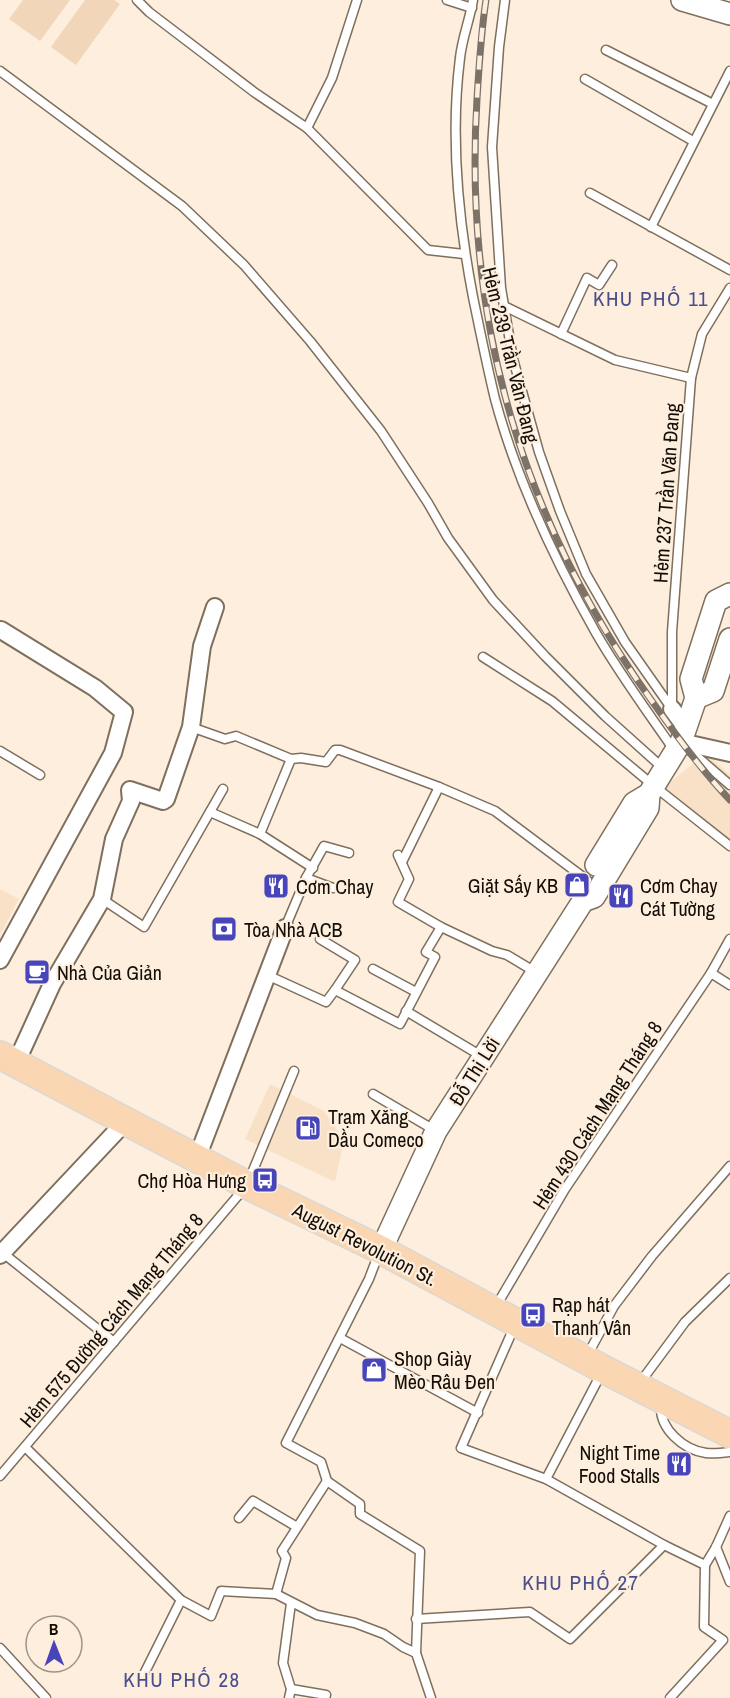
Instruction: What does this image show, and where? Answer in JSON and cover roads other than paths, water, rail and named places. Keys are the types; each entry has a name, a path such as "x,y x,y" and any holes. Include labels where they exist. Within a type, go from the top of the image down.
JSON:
{"main road":[{"name":"August Revolution St.","path":"8,1059 247,1185 381,1250 730,1434"}],"street":[{"path":"682,0 730,14"},
{"name":"Đỗ Thị Lời","path":"583,901 594,897 648,808 696,698 691,679 716,601 730,594"},
{"path":"8,1059 102,898 114,839 131,801 130,790 163,801 166,799 191,727 202,646 215,607"},
{"path":"0,630 95,688 124,712 113,753 0,960"},
{"name":"Đỗ Thị Lời","path":"696,698 712,691 730,639"},
{"name":"Hẻm 239 Trần Văn Đang","path":"668,762 672,709"},
{"path":"668,762 730,753"},
{"name":"Đỗ Thị Lời","path":"381,1250 436,1131 583,901 582,888 634,803 668,762"},
{"path":"197,1158 285,928"},
{"path":"1,1254 126,1121"}],"lane":[{"path":"137,0 149,12 254,92 307,128 428,250 464,254"},
{"path":"307,128 332,78 357,0"},
{"path":"447,0 473,4"},
{"name":"Hẻm 239 Trần Văn Đang","path":"505,0 498,58 492,147 498,250 513,359 539,452 585,574 625,642 672,709"},
{"name":"Hẻm 239 Trần Văn Đang","path":"473,4 460,56 457,96 458,199 464,254 496,401 521,478 541,527 596,635 668,762"},
{"path":"606,50 712,104"},
{"path":"0,70 159,187 201,222 268,291 356,397 403,464 448,538 493,600 605,716 668,762 730,846"},
{"path":"651,227 730,71"},
{"path":"585,79 693,141"},
{"path":"590,193 730,270"},
{"path":"561,334 587,278 599,285 612,265"},
{"name":"Hẻm 237 Trần Văn Đang","path":"672,709 672,632 692,378 702,334 730,288"},
{"path":"504,306 615,360 692,378"},
{"path":"483,657 552,701 668,762 730,785"},
{"path":"191,727 225,739 236,736 291,759 301,758 323,762 329,760 332,753 340,750 439,787 495,811 587,880"},
{"path":"0,751 40,775"},
{"path":"260,834 291,759"},
{"path":"439,787 400,859 409,879 398,902 441,927 492,951 507,955 537,973"},
{"path":"102,898 144,927 223,789"},
{"path":"210,812 260,834 313,868"},
{"path":"285,928 306,878 324,846 348,853"},
{"path":"306,878 333,888"},
{"path":"335,990 400,1024 435,957 426,952 441,927"},
{"path":"267,975 326,1002 356,960 320,939"},
{"name":"Hẻm 430 Cách Mạng Tháng 8","path":"546,1479 461,1448 477,1413 505,1317 565,1190 711,973 730,939"},
{"path":"373,969 416,992"},
{"path":"711,973 730,985"},
{"path":"406,1011 483,1057"},
{"name":"Hẻm 575 Đường Cách Mạng Tháng 8","path":"0,1476 247,1185 294,1071"},
{"path":"373,1094 436,1131"},
{"path":"705,1565 664,1545 546,1479 594,1364 614,1306 652,1256 730,1166"},
{"path":"381,1250 340,1338 286,1443 321,1462 327,1481 360,1504 360,1514 420,1551 416,1653 431,1698"},
{"path":"1,1254 114,1342"},
{"path":"638,1387 685,1322 730,1278"},
{"path":"340,1338 477,1413"},
{"path":"661,1399 660,1411 663,1423 670,1433 693,1449 706,1453 730,1452"},
{"path":"25,1447 181,1600 211,1616 221,1591 276,1594 316,1615 355,1623 384,1634 416,1653"},
{"path":"276,1594 286,1558 282,1551 327,1481"},
{"path":"238,1518 253,1501 297,1527"},
{"path":"730,1516 705,1565 704,1627 723,1640 730,1648"},
{"path":"416,1619 530,1612 570,1639 664,1545"},
{"path":"716,1547 730,1582"},
{"path":"144,1674 181,1600"},
{"path":"291,1603 283,1663 290,1694 326,1695 325,1698"},
{"path":"670,1698 723,1640"},
{"path":"0,1648 46,1698"}],"railway":[{"path":"486,0 477,99 475,182 480,263 492,341 511,418 537,492 569,564 608,635 681,742 730,800"}],"place":[{"name":"Giặt Sấy KB","path":"577,885"},
{"name":"Cơm Chay","path":"276,886"},
{"name":"Cơm Chay Cát Tường","path":"621,896"},
{"name":"Tòa Nhà ACB","path":"224,929"},
{"name":"Nhà Của Giản","path":"37,972"},
{"name":"Trạm Xăng Dầu Comeco","path":"308,1128"},
{"name":"Chợ Hòa Hưng","path":"265,1180"},
{"name":"Rạp hát Thanh Vân","path":"533,1315"},
{"name":"Shop Giày Mèo Râu Đen","path":"374,1370"},
{"name":"Night Time Food Stalls","path":"679,1464"}],"district":[{"name":"KHU PHỐ 11","path":"651,298"},
{"name":"KHU PHỐ 27","path":"581,1582"},
{"name":"KHU PHỐ 28","path":"182,1679"}]}
